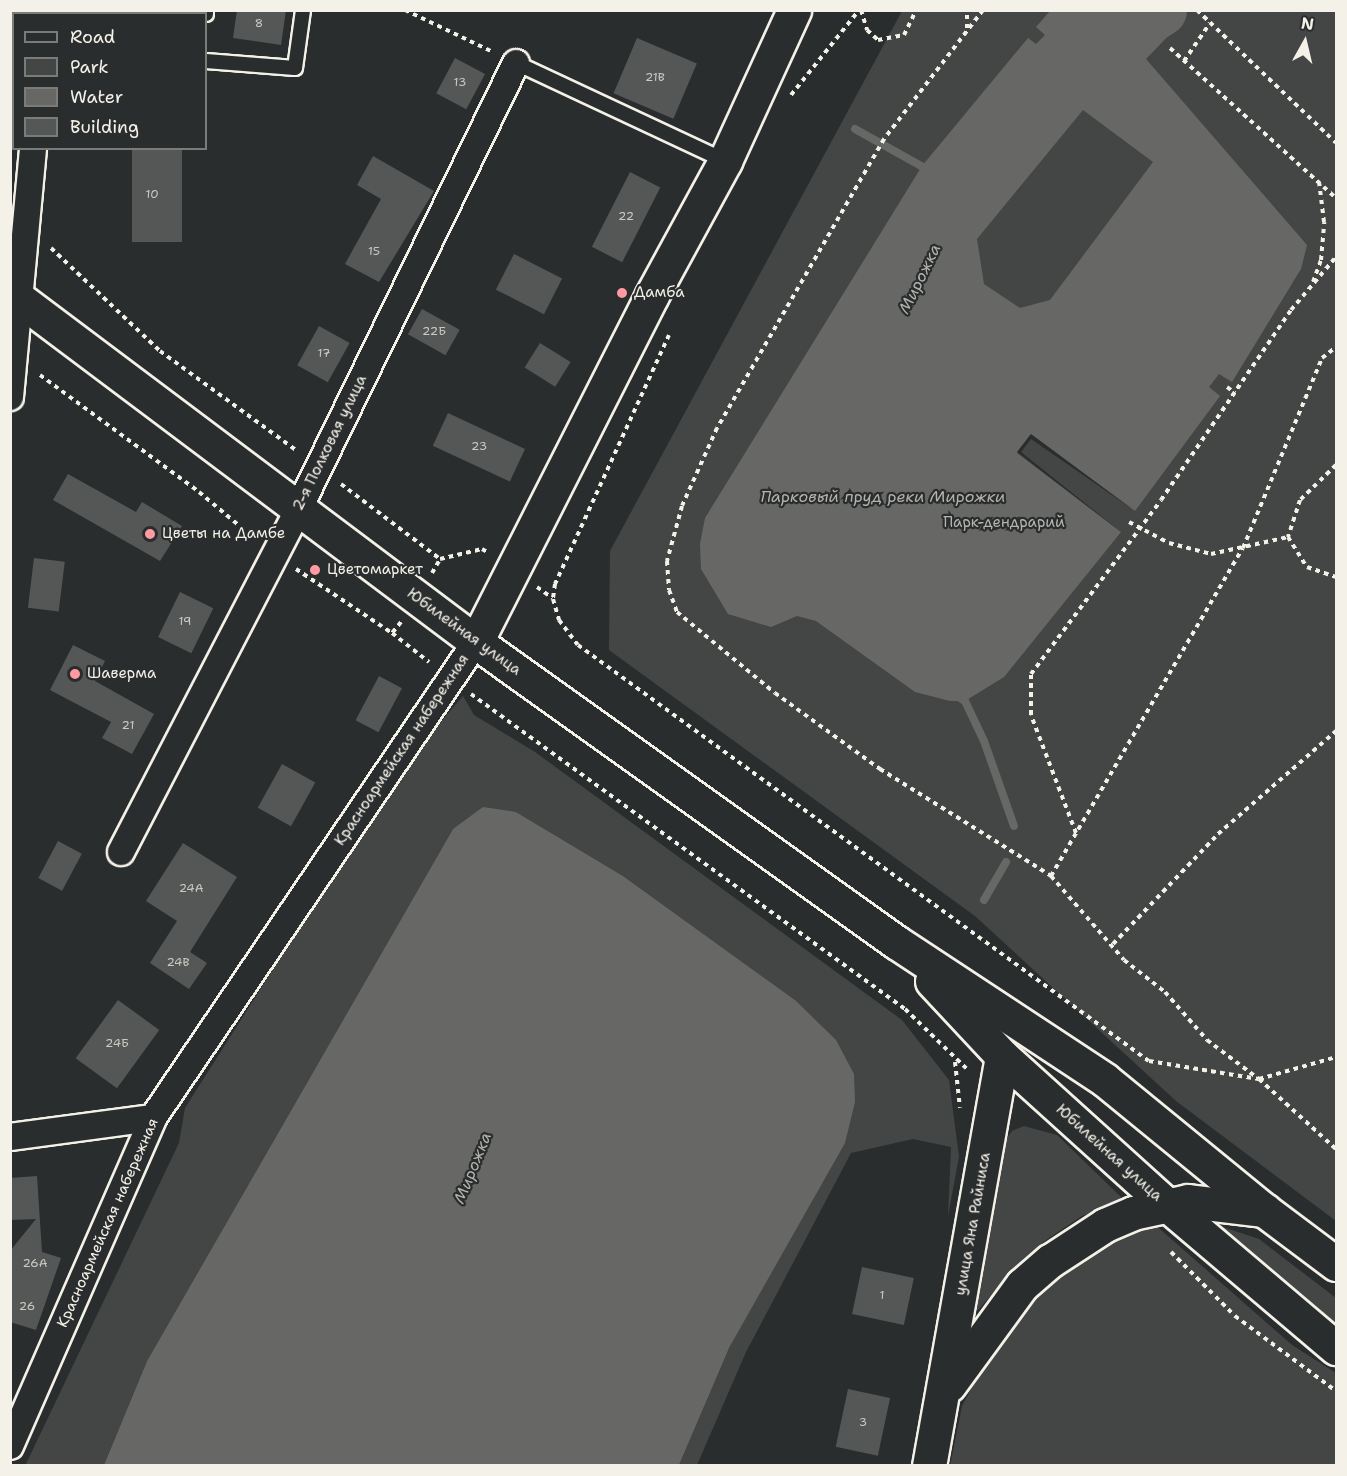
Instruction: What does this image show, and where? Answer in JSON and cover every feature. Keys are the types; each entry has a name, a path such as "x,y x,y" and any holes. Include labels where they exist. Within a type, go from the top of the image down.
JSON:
{"main road":[{"name":"Красноармейская набережная","path":"476,642 652,295 725,161 794,10"},
{"name":"Юбилейная улица","path":"16,296 476,642 896,942 1105,1080 1264,1210 1336,1264"},
{"name":"Юбилейная улица","path":"896,942 1002,1056 1166,1204 1336,1348"},
{"name":"улица Яна Райниса","path":"929,1466 945,1391 1002,1056"},
{"name":"улица Яна Райниса","path":"945,1391 1022,1286 1050,1261 1105,1225 1166,1204 1209,1202 1264,1210"}],"street":[{"name":"2-я Полковая улица","path":"121,852 299,508 516,63"},
{"path":"10,397 15,357 16,296 27,224 33,150"},
{"name":"Красноармейская набережная","path":"10,1446 153,1118 476,642"},
{"path":"10,1137 153,1118"}],"lane":[{"path":"207,61 295,68 303,10"},
{"path":"516,63 725,161"}],"path":[{"path":"405,10 516,63"},
{"path":"860,10 867,30 878,40 904,35 916,10"},
{"path":"784,105 860,10"},
{"path":"967,10 967,28"},
{"path":"983,10 884,139 717,428 682,506 667,561 669,590 677,612 775,693 880,769 1051,876 1113,944 1124,960 1165,992 1207,1040 1259,1079 1336,1149"},
{"path":"1197,10 1336,143"},
{"path":"1184,61 1210,23"},
{"path":"1170,48 1336,198"},
{"path":"1312,285 1321,260 1324,222 1319,183"},
{"path":"27,224 160,351 440,559"},
{"path":"1076,833 1031,715 1031,674 1139,528 1312,285 1336,257"},
{"path":"670,334 570,549 553,599 559,620 595,660 1149,1061 1259,1079 1336,1057"},
{"path":"1051,876 1243,548 1322,358 1336,347"},
{"path":"15,357 199,492 275,555 392,633 451,679 905,1009 955,1061 996,1092"},
{"path":"1227,387 1235,393"},
{"path":"1288,537 1300,500 1336,465"},
{"path":"1129,522 1169,543 1211,555 1288,537"},
{"path":"1288,537 1307,567 1336,577"},
{"path":"392,633 419,599 440,559 482,549 513,568 553,599"},
{"path":"1113,944 1218,834 1336,731"},
{"path":"1167,1248 1235,1316 1336,1391"}],"green space":[{"name":"Парк-дендрарий","path":"902,11 1336,11 1336,1221 1176,1101 975,916 609,650 610,551"},
{"path":"463,696 474,715 535,752 902,1020 949,1080 959,1157 948,1216 951,1147 913,1139 851,1153 746,1352 697,1465 679,1465 730,1346 795,1000 623,876 516,812 453,829 147,1361 104,1465 25,1466 179,1143 185,1108 400,769"},
{"path":"1024,1126 1057,1135 1121,1197 1117,1203 1082,1216 1046,1240 1024,1258 978,1310 972,1310 1004,1143 1012,1131"},
{"path":"1208,1222 1259,1239 1336,1298 1336,1329"},
{"path":"1153,1223 1292,1345 1336,1373 1336,1465 950,1466 962,1406 998,1340 1041,1288 1100,1246"}],"water":[{"name":"Парковый пруд реки Мирожки","path":"1050,11 1151,11 1173,31 1146,59 1307,245 1301,269 1232,382 1219,374 1209,387 1220,396 1135,511 1030,435 1017,453 1121,532 1004,677 965,701 950,701 915,692 816,621 797,616 771,627 728,614 701,569 700,544 705,518 922,166 1028,38 1036,44 1045,35 1036,27","holes":["1083,110 1153,162 1050,300 1020,308 984,284 977,239"]},
{"path":"483,807 516,812 623,876 795,1000 836,1040 854,1074 855,1102 845,1143 730,1346 679,1465 104,1465 147,1361 453,829"}],"pier":[{"path":"1031,434 1135,511 1031,439 1021,452 1121,532 1017,452"}],"building":[{"path":"237,10 286,10 281,45 233,38"},
{"path":"637,38 697,63 673,119 614,93"},
{"path":"455,58 485,74 466,109 436,93"},
{"path":"132,150 182,150 182,242 132,242"},
{"path":"373,156 434,191 379,282 345,264 381,199 357,185"},
{"path":"630,172 660,187 622,262 592,247"},
{"path":"514,254 562,279 544,314 496,290"},
{"path":"422,309 460,330 446,355 408,334"},
{"path":"319,326 350,343 328,382 297,365"},
{"path":"540,343 571,362 555,387 525,368"},
{"path":"448,413 525,449 510,482 433,446"},
{"path":"68,474 136,512 142,502 182,526 160,561 53,500"},
{"path":"34,558 65,562 59,611 28,608"},
{"path":"180,592 213,608 191,653 158,637"},
{"path":"73,645 105,661 95,681 154,714 132,754 102,738 111,722 50,690"},
{"path":"379,676 402,688 378,732 356,720"},
{"path":"282,764 315,782 291,826 258,808"},
{"path":"58,841 82,854 62,891 38,878"},
{"path":"183,843 237,877 190,952 207,963 189,989 150,963 177,921 146,901"},
{"path":"118,1000 159,1030 117,1088 76,1058"},
{"path":"37,1176 42,1252 61,1258 36,1330 10,1322 10,1251 36,1219 10,1220 10,1178"},
{"path":"862,1267 914,1278 904,1325 852,1314"},
{"path":"848,1389 890,1398 878,1456 836,1447"}],"waterway":[{"name":"Мирожка","path":"1097,51 1161,10"},
{"path":"855,129 930,171"},
{"path":"957,696 965,701 984,741 1014,826"},
{"path":"984,900 1006,862"}],"place":[{"name":"Дамба","path":"622,293"},
{"name":"Цветы на Дамбе","path":"150,534"},
{"name":"Цветомаркет","path":"315,570"},
{"name":"Шаверма","path":"75,674"}]}
